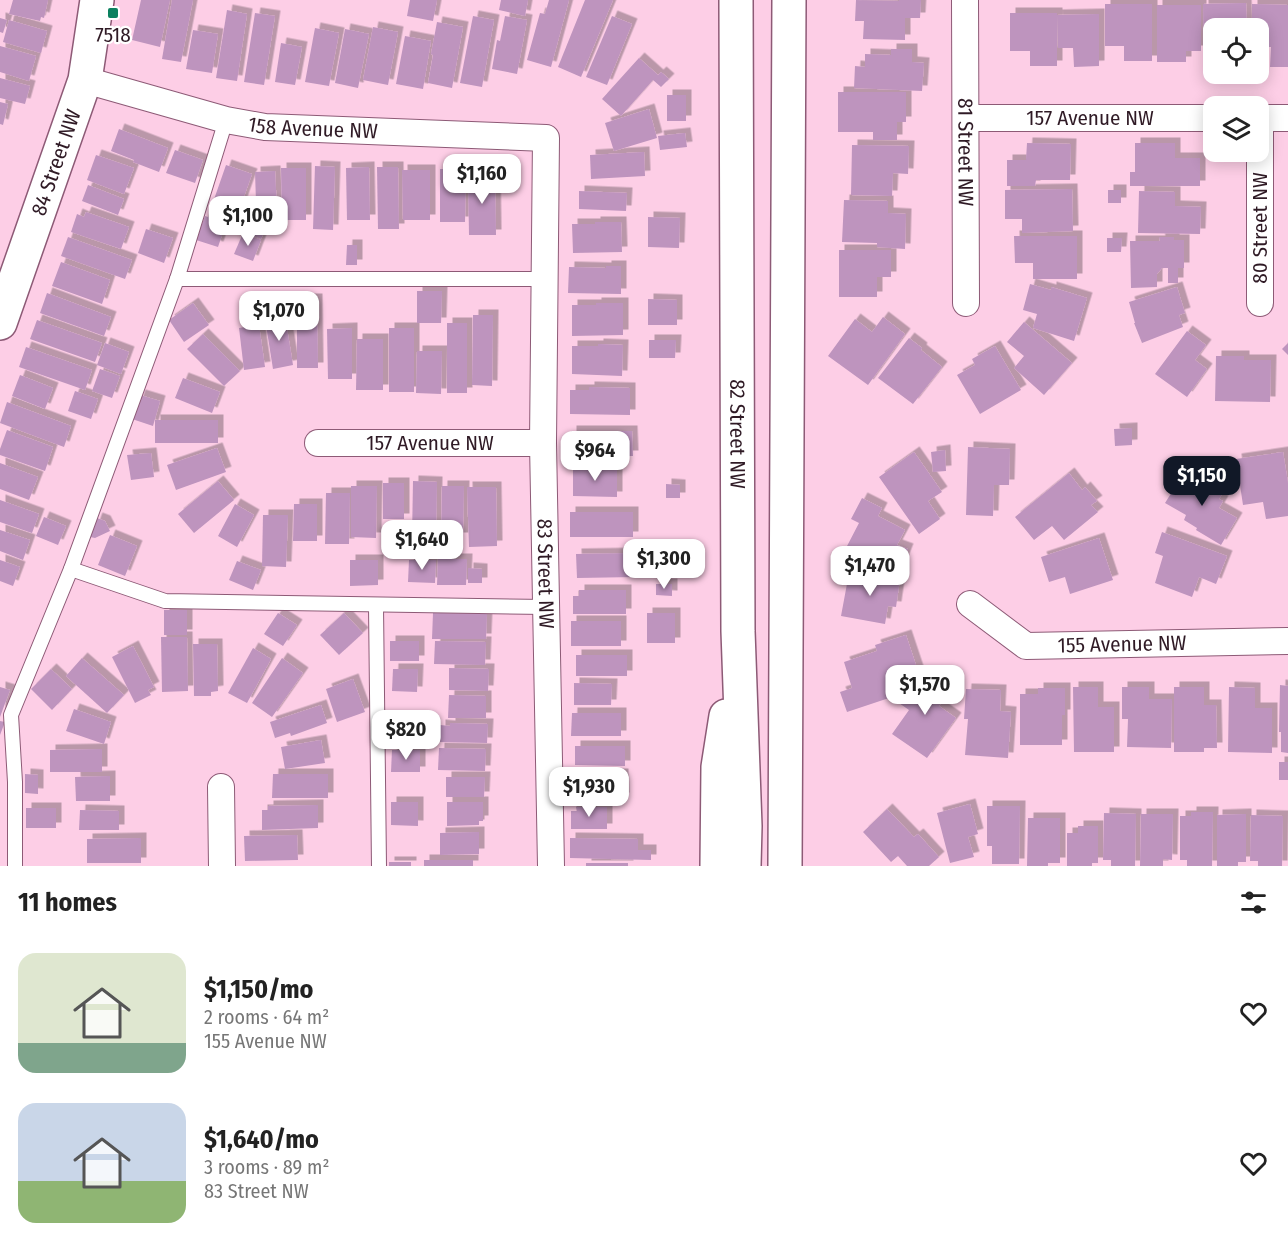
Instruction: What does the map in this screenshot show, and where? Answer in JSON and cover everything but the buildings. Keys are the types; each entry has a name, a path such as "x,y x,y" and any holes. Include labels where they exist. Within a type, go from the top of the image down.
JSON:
{"main road":[{"name":"84 Street NW","path":"0,323 85,80 97,0"},
{"name":"82 Street NW","path":"736,0 738,631 745,826 744,866"},
{"path":"785,866 789,0"},
{"path":"717,866 718,767 738,631"}],"street":[{"name":"81 Street NW","path":"965,0 966,303"},
{"name":"158 Avenue NW","path":"85,80 226,120 265,127 546,138"},
{"path":"1269,118 1288,117"},
{"name":"157 Avenue NW","path":"966,118 1203,118"},
{"name":"83 Street NW","path":"546,138 543,443 551,866"},
{"name":"80 Street NW","path":"1259,162 1260,303"},
{"name":"157 Avenue NW","path":"318,443 543,443"},
{"name":"155 Avenue NW","path":"970,604 1026,646 1288,641"},
{"path":"222,787 222,866"}],"lane":[{"path":"15,866 15,782 11,715 71,569 177,279 226,120"},
{"path":"177,279 544,279"},
{"path":"71,569 165,601 546,607"},
{"path":"376,606 379,866"},
{"path":"0,780 15,782"}],"place":[{"name":"7518","path":"113,13"}]}
